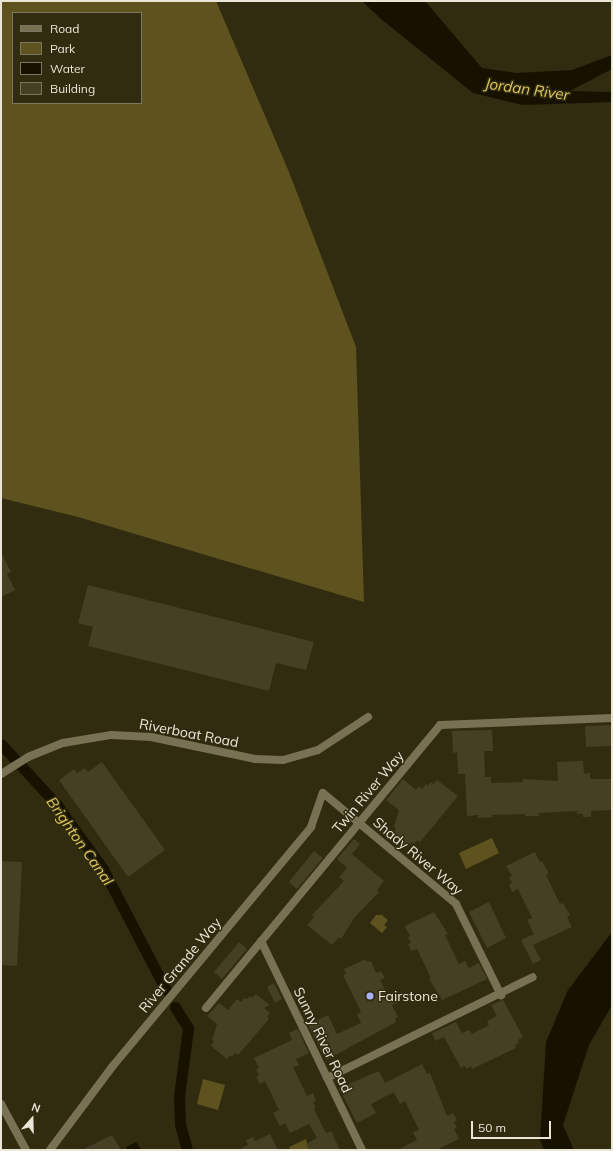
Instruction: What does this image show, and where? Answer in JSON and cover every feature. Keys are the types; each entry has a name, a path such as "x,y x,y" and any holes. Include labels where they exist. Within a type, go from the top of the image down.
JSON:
{"street":[{"name":"Riverboat Road","path":"1,774 28,757 63,743 111,735 151,737 241,757 283,760 318,750 368,717"},
{"name":"Twin River Way","path":"206,1008 440,725 612,718"},
{"name":"Shady River Way","path":"323,793 456,904 500,995"},
{"name":"River Grande Way","path":"50,1150 112,1067 311,827 323,793"},
{"name":"Sunny River Road","path":"261,941 362,1150"},
{"path":"327,1078 500,995 533,977"},
{"path":"1,1104 26,1150"}],"green space":[{"path":"1,1 216,1 289,172 356,347 364,602 78,517 1,498"},
{"path":"492,838 499,853 466,869 459,853"},
{"path":"376,915 382,915 388,920 384,925 387,927 382,933 370,923"},
{"path":"203,1079 225,1085 218,1110 197,1104"},
{"path":"306,1139 309,1150 291,1150 289,1147"}],"water":[{"name":"Jordan River","path":"362,1 425,1 482,68 517,73 572,70 612,55 612,69 570,91 612,92 612,102 523,105 473,93 381,19"},
{"path":"612,932 612,1005 589,1045 563,1125 574,1150 544,1150 540,1140 546,1042 568,990"},
{"path":"136,1142 140,1148 144,1150 127,1150 126,1147"}],"building":[{"path":"1,552 11,572 7,574 15,590 1,597"},
{"path":"88,585 314,642 306,670 276,663 269,691 88,646 93,627 78,623"},
{"path":"612,725 612,746 586,747 585,726"},
{"path":"492,730 493,751 484,751 485,777 491,777 491,783 523,782 523,779 558,781 557,762 583,761 584,774 590,773 590,779 612,779 612,810 591,811 591,817 583,817 583,814 577,814 577,811 539,813 539,816 525,816 525,814 492,815 493,817 478,818 478,815 467,816 465,774 458,774 457,752 453,753 452,731"},
{"path":"102,762 165,850 128,877 59,780 74,769 77,773 85,768 88,772"},
{"path":"403,779 416,790 419,786 422,789 426,784 428,786 431,782 433,784 437,780 458,796 420,842 418,840 414,844 412,842 409,846 393,833 396,829 394,827 399,810 386,800"},
{"path":"354,839 360,844 352,854 384,881 377,890 379,892 355,917 341,939 339,937 332,945 307,925 314,917 312,915 344,881 339,877 347,868 337,859"},
{"path":"314,851 323,858 297,889 289,882"},
{"path":"535,852 549,874 546,875 560,904 563,903 570,915 567,917 572,927 533,945 541,960 533,964 521,940 534,934 527,920 532,918 518,889 512,892 509,885 512,883 509,877 512,876 506,866"},
{"path":"1,861 22,862 17,966 1,965"},
{"path":"489,902 506,938 487,948 469,912"},
{"path":"434,912 448,934 445,935 459,964 465,961 469,968 479,963 487,979 442,1000 429,979 431,978 417,949 411,951 408,944 411,943 408,937 410,936 405,926"},
{"path":"239,942 247,949 222,979 214,972"},
{"name":"Fairstone","path":"366,959 367,962 371,961 376,973 381,971 385,978 380,980 389,998 393,996 397,1003 392,1005 398,1017 395,1019 396,1022 326,1060 308,1025 328,1015 337,1034 361,1023 357,1014 361,1012 343,975 346,973 344,969"},
{"path":"274,983 282,999 275,1003 267,987"},
{"path":"256,994 270,1005 264,1008 270,1013 267,1017 269,1019 238,1055 235,1053 232,1057 230,1055 227,1059 211,1046 214,1041 212,1040 217,1024 207,1016 219,1003 228,1010 237,999 241,1002 244,998 247,999 250,996 252,998"},
{"path":"503,1000 523,1037 518,1040 519,1043 515,1045 516,1048 472,1069 471,1066 467,1069 465,1066 461,1068 444,1037 435,1041 432,1033 456,1022 462,1033 469,1030 472,1034 489,1025 487,1021 497,1016 491,1005"},
{"path":"298,1029 309,1053 296,1059 299,1065 293,1067 307,1096 313,1093 316,1101 313,1102 316,1108 314,1109 324,1130 327,1133 331,1131 340,1150 309,1150 306,1144 317,1138 309,1124 290,1133 285,1123 280,1126 273,1113 279,1110 265,1081 260,1084 256,1077 259,1075 256,1069 259,1068 254,1058 292,1040 289,1033"},
{"path":"422,1064 427,1074 430,1073 447,1116 453,1113 457,1120 454,1122 457,1128 454,1129 459,1139 436,1150 397,1150 417,1140 413,1132 419,1130 405,1101 400,1104 394,1092 371,1104 376,1113 357,1123 339,1088 379,1071 385,1083"},
{"path":"270,1134 278,1150 237,1150 248,1145 246,1140 253,1137 255,1141"},
{"path":"112,1135 121,1150 82,1150"}],"waterway":[{"name":"Brighton Canal","path":"1,744 57,805 103,869 166,990"},
{"name":"Brighton Canal","path":"175,1007 188,1028 179,1096 180,1124 187,1150"}],"place":[{"name":"Fairstone","path":"370,996"}]}
